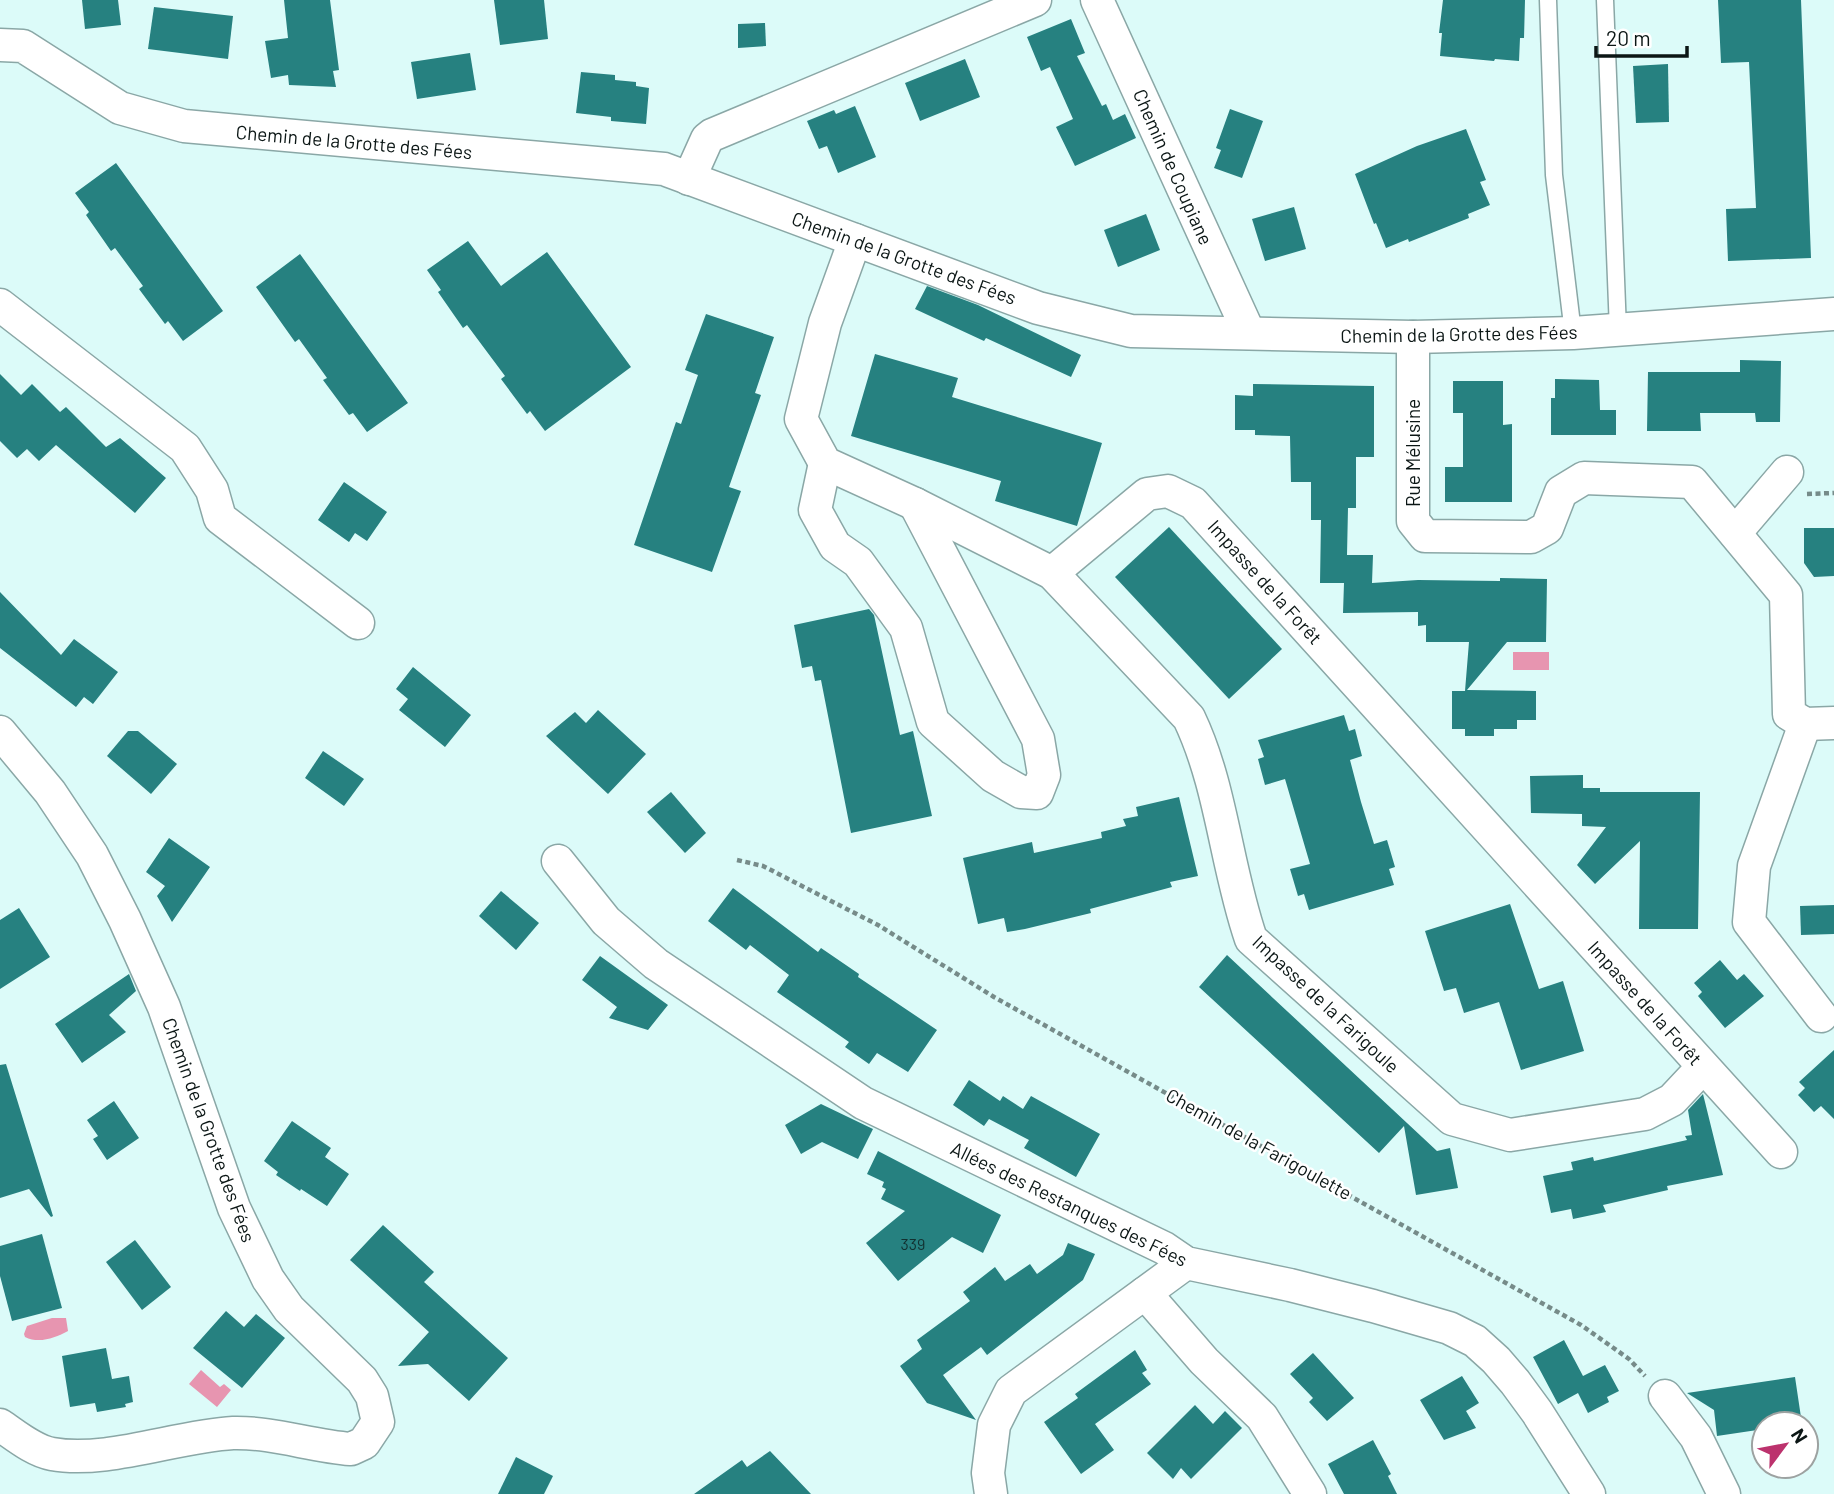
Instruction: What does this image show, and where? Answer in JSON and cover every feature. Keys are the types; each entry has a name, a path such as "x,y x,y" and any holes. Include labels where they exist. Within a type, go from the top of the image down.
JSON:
{"street":[{"path":"689,179 707,139 712,135 1035,0"},
{"name":"Chemin de Coupiane","path":"1097,0 1249,333"},
{"name":"Chemin de la Grotte des Fées","path":"0,45 23,46 120,108 184,126 664,169 1038,308 1131,331 1413,337 1573,333 1834,314"},
{"path":"855,240 825,323 801,419 825,463 915,504 1052,573"},
{"path":"0,304 185,448 212,490 220,518 358,622"},
{"name":"Rue Mélusine","path":"1413,337 1413,521 1425,536 1531,537 1547,528 1561,492 1584,478 1692,482 1786,595 1788,714 1819,724"},
{"path":"825,463 815,510 835,546 858,562 906,628 933,722 993,776 1021,792 1037,793 1044,775 1038,740 915,504"},
{"path":"1735,533 1787,472"},
{"name":"Impasse de la Forêt","path":"1052,573 1147,494 1168,491 1193,503 1781,1152"},
{"name":"Impasse de la Farigoule","path":"1052,573 1189,718 1202,746 1240,907 1251,939 1452,1119 1510,1135 1645,1114 1672,1100 1703,1067"},
{"path":"1819,724 1754,866 1748,922 1821,1016"},
{"name":"Chemin de la Grotte des Fées","path":"0,732 50,792 92,855 125,920 164,1007 234,1208 262,1268 289,1309 362,1380 372,1396 378,1422 364,1443 351,1449 264,1434 236,1433 78,1455 49,1454 0,1425"},
{"name":"Allées des Restanques des Fées","path":"558,860 606,921 656,964 863,1103 976,1160 1164,1248 1186,1263 1278,1282 1373,1306 1449,1328 1475,1341 1496,1360 1522,1392 1589,1494"},
{"path":"991,1494 988,1474 994,1425 1011,1391 1186,1263"},
{"path":"1146,1293 1205,1361 1262,1417 1310,1494"},
{"path":"1665,1396 1696,1437 1724,1494"}],"lane":[{"path":"1548,0 1554,175 1573,333"},
{"path":"1605,0 1618,330"}],"path":[{"name":"Chemin de la Farigoulette","path":"737,860 763,866 878,925 994,997 1581,1325 1629,1359 1665,1396"}],"shaded area":[{"path":"1513,652 1549,652 1549,670 1513,670"},
{"path":"52,1318 66,1318 68,1331 47,1339 25,1337 27,1326"},
{"path":"201,1370 220,1387 224,1384 231,1390 217,1407 189,1384"}],"building":[{"path":"82,0 118,0 121,25 85,29"},
{"path":"284,0 330,0 339,70 333,71 336,87 289,85 288,75 271,78 265,41 288,38"},
{"path":"494,0 544,0 548,39 500,45"},
{"path":"1443,0 1525,0 1524,38 1520,38 1519,61 1440,56 1442,33 1439,33"},
{"path":"1718,0 1801,0 1811,258 1728,261 1726,209 1756,208 1749,62 1721,63"},
{"path":"154,7 233,16 228,59 148,49"},
{"path":"1071,19 1085,53 1077,56 1102,106 1106,104 1113,120 1125,114 1136,138 1075,166 1056,127 1073,119 1050,67 1041,71 1027,37"},
{"path":"765,23 766,46 738,48 738,24"},
{"path":"470,53 476,90 417,99 411,62"},
{"path":"965,59 980,97 920,121 905,83"},
{"path":"1668,64 1669,122 1636,123 1633,66"},
{"path":"581,72 615,75 615,80 636,82 636,86 649,88 646,124 611,121 611,117 576,113"},
{"path":"855,106 876,157 838,173 827,146 819,149 807,121 834,110 836,114"},
{"path":"1230,109 1263,121 1242,178 1214,168 1221,150 1216,148"},
{"path":"1466,129 1486,180 1480,182 1490,205 1468,214 1469,218 1409,242 1408,239 1386,248 1355,174 1417,146"},
{"path":"116,163 223,311 183,341 168,321 165,324 139,289 143,286 115,248 111,251 86,215 89,212 75,193"},
{"path":"1294,207 1306,249 1265,261 1252,219"},
{"path":"1146,214 1160,250 1118,267 1104,230"},
{"path":"468,241 501,286 547,252 631,367 545,431 530,411 527,414 501,379 505,376 467,325 463,328 438,292 441,290 427,270"},
{"path":"300,254 408,403 367,432 353,413 349,415 323,380 327,378 299,339 295,342 256,287"},
{"path":"927,286 978,305 1081,355 1071,377 915,309"},
{"path":"706,314 774,337 755,393 761,395 729,487 741,491 712,572 634,545 676,422 681,424 698,375 685,370"},
{"path":"875,354 958,378 952,397 1102,443 1077,526 995,501 1001,481 851,436"},
{"path":"1740,360 1781,361 1780,422 1756,422 1755,413 1700,413 1701,431 1647,431 1648,372 1740,372"},
{"path":"0,374 21,395 32,384 60,412 66,407 106,447 120,438 166,478 135,513 56,445 39,461 27,449 17,458 0,441"},
{"path":"1555,379 1599,380 1600,410 1616,410 1616,435 1551,435 1551,398 1555,398"},
{"path":"1453,381 1503,381 1503,425 1512,424 1512,502 1445,502 1445,467 1463,467 1463,413 1453,413"},
{"path":"1253,384 1374,386 1374,457 1356,457 1356,508 1348,508 1347,555 1373,555 1372,583 1547,579 1546,642 1507,642 1467,690 1536,691 1536,720 1517,720 1517,729 1494,729 1494,736 1465,736 1465,729 1452,729 1452,691 1465,691 1469,642 1426,642 1426,625 1418,626 1418,612 1343,613 1344,583 1320,583 1321,520 1311,520 1311,482 1291,482 1290,436 1255,435 1255,430 1235,430 1235,395 1253,396"},
{"path":"344,482 387,512 367,541 355,533 349,542 318,520"},
{"path":"1169,527 1282,649 1229,699 1115,577"},
{"path":"1804,528 1834,528 1834,576 1814,577 1804,563"},
{"path":"0,592 61,655 74,639 118,672 93,704 84,697 76,707 0,648"},
{"path":"869,609 874,615 900,735 913,731 932,816 851,833 821,680 815,681 812,666 802,668 794,625"},
{"path":"413,667 471,715 445,747 399,710 408,699 396,689"},
{"path":"598,710 646,754 608,794 546,736 575,712 586,723"},
{"path":"1344,715 1349,731 1355,729 1362,756 1350,760 1361,802 1374,844 1387,840 1395,867 1389,869 1394,885 1309,910 1304,894 1298,896 1290,869 1310,864 1285,779 1265,785 1258,759 1264,757 1258,740"},
{"path":"128,731 138,731 177,764 151,794 107,756"},
{"path":"323,751 364,779 344,806 305,778"},
{"path":"1583,775 1583,788 1600,788 1600,792 1700,792 1698,929 1639,929 1640,841 1595,884 1577,865 1606,827 1582,826 1582,814 1531,813 1530,776"},
{"path":"671,792 706,833 685,853 647,812"},
{"path":"1179,797 1198,876 1170,882 1172,887 1090,909 1091,913 1025,929 1007,932 1004,918 978,924 963,858 1032,842 1034,853 1102,838 1101,832 1126,826 1123,819 1138,816 1136,807"},
{"path":"169,838 210,867 172,922 157,896 165,886 146,872"},
{"path":"733,888 818,952 821,948 859,974 858,977 937,1030 908,1072 877,1053 869,1064 845,1047 849,1042 777,992 789,975 750,945 746,950 708,921"},
{"path":"501,891 539,923 516,950 479,916"},
{"path":"1510,904 1539,989 1563,981 1584,1051 1521,1070 1499,1002 1464,1013 1456,988 1444,991 1425,931"},
{"path":"1834,905 1834,934 1801,935 1800,906"},
{"path":"19,908 50,957 0,989 0,920"},
{"path":"1227,955 1437,1151 1450,1148 1458,1188 1416,1195 1404,1126 1379,1153 1199,987"},
{"path":"600,956 668,1005 648,1030 609,1018 617,1007 582,980"},
{"path":"1720,960 1737,980 1744,974 1764,996 1725,1028 1698,996 1702,992 1694,983"},
{"path":"129,974 136,991 109,1015 126,1032 82,1063 55,1024"},
{"path":"1834,1050 1834,1119 1821,1106 1814,1112 1798,1095 1805,1088 1799,1082"},
{"path":"6,1064 53,1216 51,1217 29,1189 0,1198 0,1065"},
{"path":"969,1080 1000,1101 1003,1096 1023,1109 1031,1096 1100,1134 1076,1177 1024,1148 1029,1140 989,1119 984,1126 953,1105"},
{"path":"1703,1094 1723,1175 1667,1186 1668,1190 1603,1205 1606,1212 1573,1219 1571,1209 1551,1213 1543,1176 1573,1170 1571,1162 1593,1157 1594,1161 1687,1140 1685,1136 1692,1135 1688,1110"},
{"path":"114,1101 139,1138 107,1160 93,1139 98,1136 87,1120"},
{"path":"821,1104 873,1129 858,1159 822,1142 801,1154 785,1125"},
{"path":"292,1121 331,1148 325,1157 349,1174 327,1206 276,1175 278,1172 264,1161"},
{"path":"878,1151 1001,1215 983,1253 952,1237 898,1281 866,1243 905,1211 881,1199 886,1189 882,1187 884,1182 867,1174"},
{"path":"383,1225 434,1272 424,1282 508,1358 469,1401 428,1364 398,1366 429,1332 350,1260"},
{"path":"42,1234 62,1308 12,1321 0,1276 0,1246"},
{"path":"135,1240 171,1287 142,1310 106,1262"},
{"path":"1068,1243 1095,1254 1083,1280 987,1355 981,1347 943,1375 976,1420 927,1403 900,1366 922,1349 917,1340 970,1301 963,1292 995,1267 1005,1281 1030,1264 1037,1274 1063,1255"},
{"path":"226,1311 244,1327 256,1314 285,1338 242,1388 193,1348"},
{"path":"1564,1340 1583,1376 1605,1365 1619,1391 1607,1397 1609,1402 1588,1413 1578,1393 1558,1404 1533,1357"},
{"path":"106,1348 112,1379 129,1376 133,1402 125,1404 126,1407 97,1412 95,1403 70,1407 62,1356"},
{"path":"1135,1350 1147,1370 1142,1373 1151,1384 1095,1424 1114,1450 1081,1474 1044,1422 1078,1398 1075,1394"},
{"path":"1313,1353 1354,1398 1327,1421 1309,1402 1313,1398 1290,1374"},
{"path":"1462,1376 1479,1403 1466,1411 1476,1428 1444,1440 1420,1400"},
{"path":"1795,1377 1800,1410 1750,1410 1750,1431 1717,1436 1714,1410 1687,1393"},
{"path":"1195,1405 1213,1424 1225,1411 1242,1428 1191,1479 1181,1468 1173,1479 1147,1453"},
{"path":"1373,1440 1391,1474 1388,1476 1397,1494 1344,1494 1328,1464"},
{"path":"770,1451 811,1494 694,1494 742,1460 747,1467"},
{"path":"516,1457 553,1476 544,1494 498,1494"}]}
